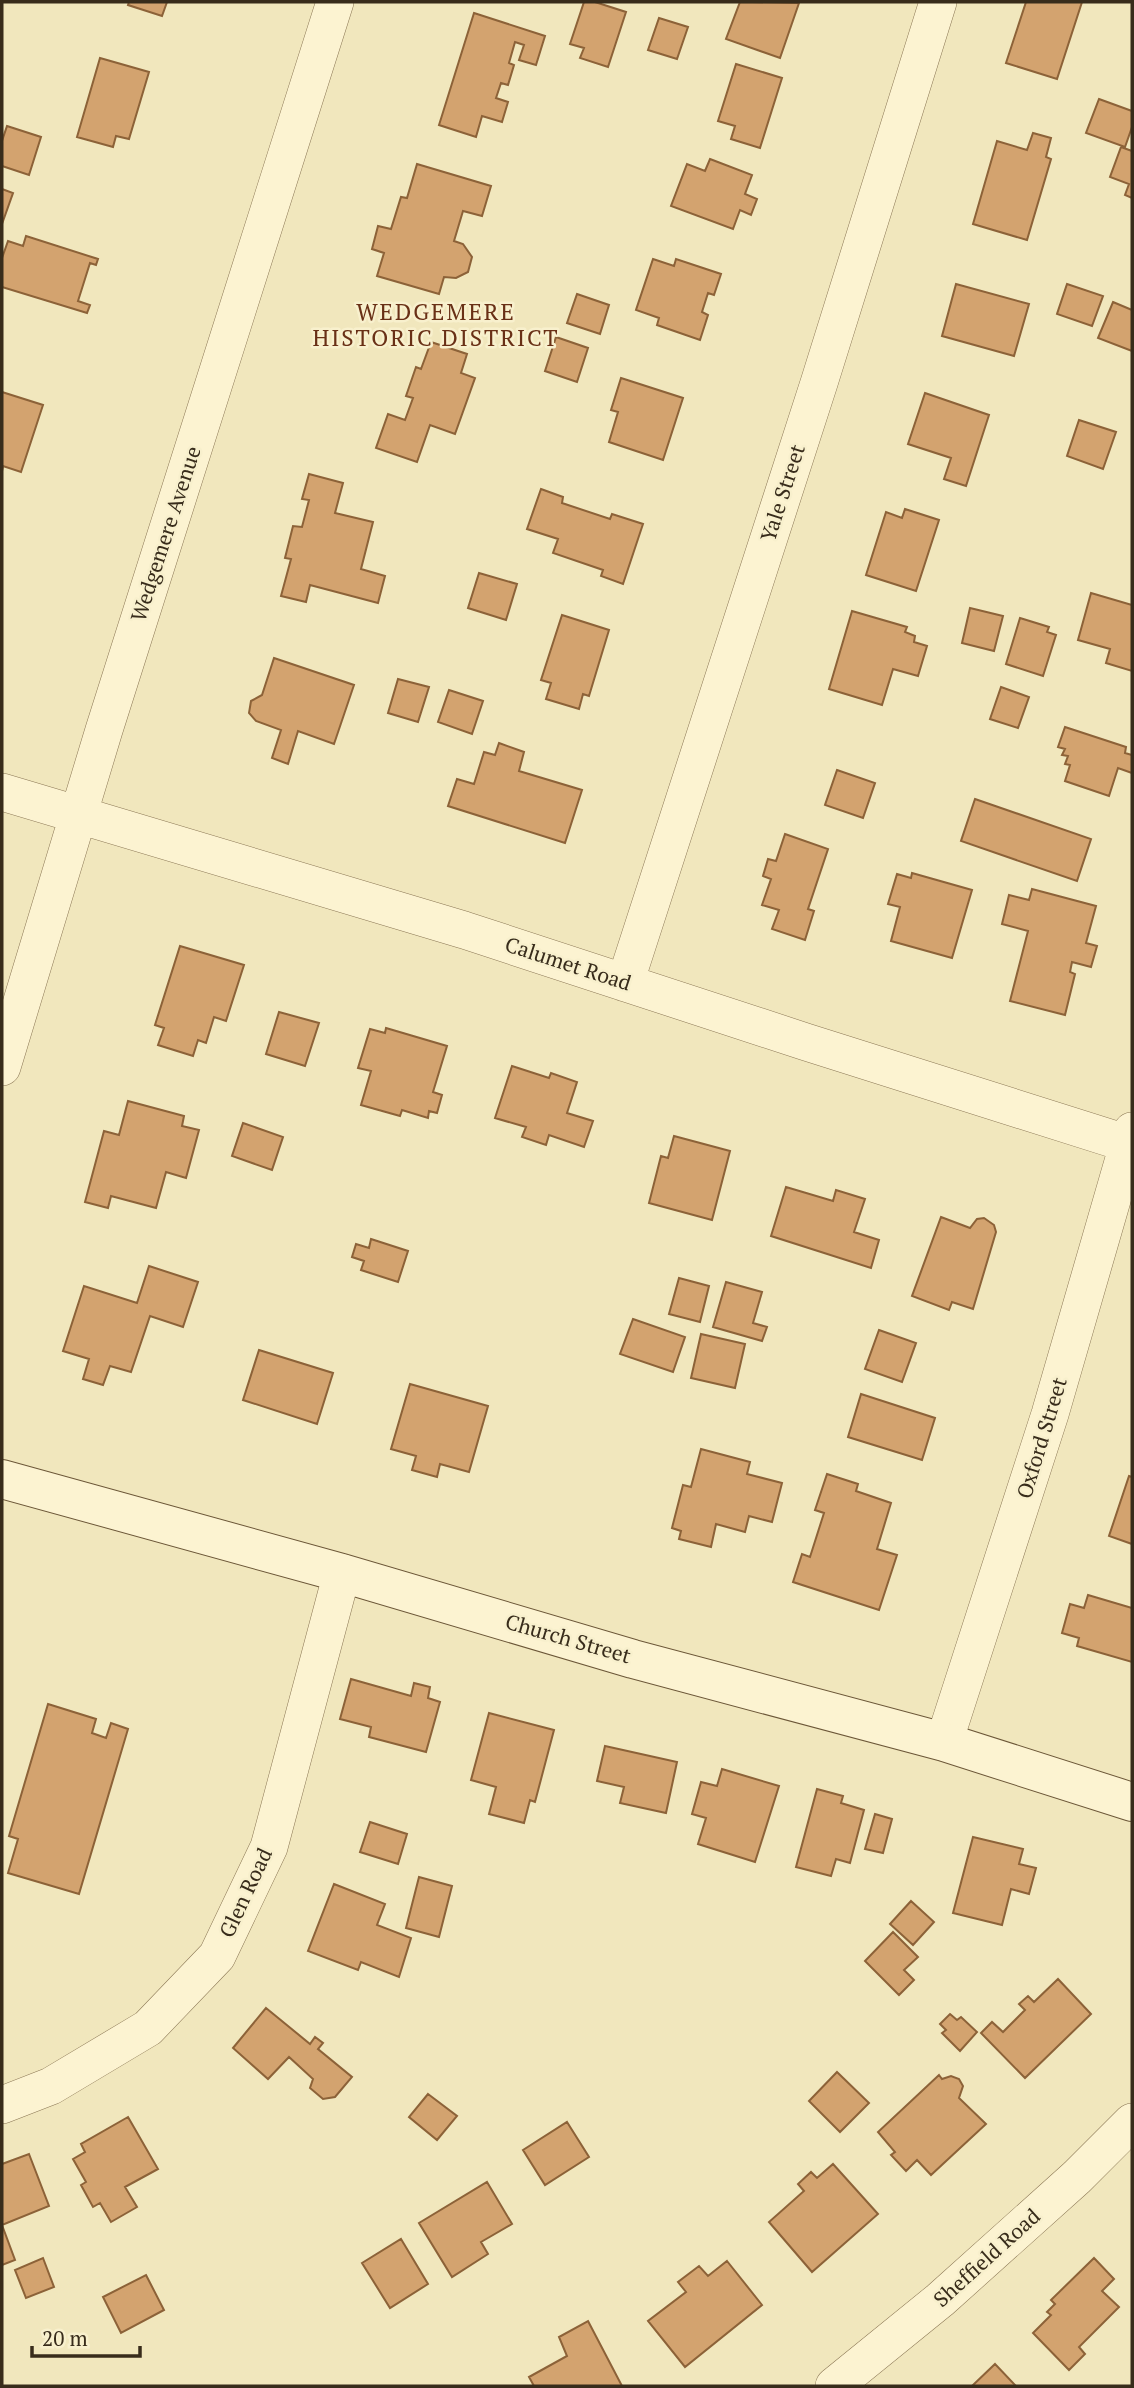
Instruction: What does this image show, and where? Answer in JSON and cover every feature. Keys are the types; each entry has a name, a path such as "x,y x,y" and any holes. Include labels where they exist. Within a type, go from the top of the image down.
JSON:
{"main road":[{"name":"Church Street","path":"2,1479 342,1573 633,1659 944,1742 1132,1802"}],"street":[{"name":"Wedgemere Avenue","path":"2,1067 335,2"},
{"name":"Yale Street","path":"625,983 823,370 938,2"},
{"name":"Calumet Road","path":"2,792 464,930 625,983 1131,1140"},
{"name":"Oxford Street","path":"944,1742 1051,1414 1131,1140"},
{"name":"Glen Road","path":"2,2105 51,2086 148,2028 217,1956 269,1847 342,1573"},
{"name":"Sheffield Road","path":"835,2386 950,2291 1077,2177 1132,2122"}],"building":[{"path":"129,2 167,2 162,16 128,5"},
{"path":"584,2 595,2 626,12 608,67 580,58 584,48 570,44"},
{"path":"740,2 799,3 780,58 726,39"},
{"path":"1026,2 1082,2 1057,79 1006,63"},
{"path":"474,13 545,36 536,65 519,60 524,45 515,42 509,63 514,65 508,85 501,83 496,98 508,102 502,122 482,116 476,137 439,125"},
{"path":"659,18 688,27 677,59 648,50"},
{"path":"100,58 149,72 129,139 116,136 113,147 77,137"},
{"path":"736,64 782,78 760,148 731,139 735,126 718,121"},
{"path":"1099,99 1132,111 1132,127 1125,147 1086,133"},
{"path":"7,126 41,137 29,175 2,166 2,141"},
{"path":"1033,133 1051,138 1046,157 1051,159 1027,240 973,224 997,141 1027,150"},
{"path":"1121,147 1132,151 1132,198 1125,195 1129,184 1110,177"},
{"path":"710,159 752,175 745,194 757,199 751,215 740,210 733,229 671,206 687,164 705,171"},
{"path":"417,164 491,186 482,216 463,211 454,241 463,244 472,257 468,272 456,278 444,277 439,294 377,276 384,253 372,249 378,226 391,229 401,197 407,198"},
{"path":"2,189 13,193 2,224"},
{"path":"26,236 98,259 96,265 90,263 78,301 90,305 87,313 2,287 2,258 8,241 23,246"},
{"path":"653,259 674,266 676,259 721,274 714,295 708,293 702,312 708,315 700,340 657,325 659,318 636,310"},
{"path":"956,284 1029,304 1014,356 942,336"},
{"path":"1067,284 1103,296 1092,326 1057,314"},
{"path":"577,294 609,305 600,334 567,323"},
{"path":"1113,302 1132,310 1132,351 1098,338"},
{"path":"556,337 588,348 577,382 545,371"},
{"path":"431,342 467,354 461,373 475,378 455,434 430,425 417,462 376,448 388,414 405,420 413,398 406,396 416,367 421,369"},
{"path":"621,378 683,398 663,460 609,442 618,412 611,410"},
{"path":"2,392 43,405 21,472 3,466 2,471"},
{"path":"925,393 989,415 966,486 944,479 951,458 908,444"},
{"path":"1079,420 1116,432 1103,469 1067,456"},
{"path":"309,474 343,483 335,513 373,522 361,569 385,576 378,603 310,585 306,602 281,596 291,559 285,558 293,526 302,527 309,500 302,499"},
{"path":"541,489 563,497 562,503 610,519 612,514 643,524 623,584 601,576 603,570 553,553 558,539 527,529"},
{"path":"905,509 939,520 916,591 866,575 886,512 902,518"},
{"path":"479,573 517,584 506,620 468,608"},
{"path":"1091,593 1132,605 1132,671 1106,663 1110,649 1078,640"},
{"path":"970,608 1003,616 994,651 962,643"},
{"path":"852,611 907,627 905,632 915,636 914,642 927,646 918,676 893,669 882,705 829,689"},
{"path":"562,615 609,630 589,696 583,694 579,709 546,699 551,683 541,680"},
{"path":"1020,618 1049,627 1047,632 1056,635 1043,676 1006,664"},
{"path":"274,658 354,685 334,744 298,731 288,764 272,758 281,730 256,721 249,713 251,701 262,695"},
{"path":"398,679 429,687 418,722 388,713"},
{"path":"1001,687 1029,697 1018,728 990,719"},
{"path":"449,690 483,701 472,734 438,722"},
{"path":"1065,727 1126,747 1125,753 1132,755 1132,773 1118,768 1109,796 1065,781 1070,765 1065,764 1068,756 1062,755 1065,749 1058,747"},
{"path":"499,743 524,752 519,771 582,790 565,843 448,806 457,779 474,784 484,752 495,755"},
{"path":"837,770 875,783 863,818 825,805"},
{"path":"975,799 1091,839 1077,881 961,841"},
{"path":"785,834 828,849 808,909 814,911 805,940 772,929 779,910 762,905 771,879 763,876 768,859 776,861"},
{"path":"912,873 972,890 952,958 891,941 900,907 888,904 897,874 911,878"},
{"path":"1032,889 1096,906 1086,943 1097,946 1091,967 1072,962 1070,972 1075,974 1065,1015 1010,1001 1028,931 1002,924 1009,895 1029,900"},
{"path":"180,946 244,965 226,1021 214,1017 206,1043 198,1040 193,1056 158,1045 164,1028 155,1025"},
{"path":"279,1012 319,1023 305,1066 266,1054"},
{"path":"386,1028 447,1046 433,1092 442,1095 437,1113 429,1111 428,1118 402,1110 400,1116 361,1105 371,1071 358,1068 370,1029 385,1033"},
{"path":"512,1066 549,1078 551,1073 577,1082 567,1113 593,1121 584,1147 549,1135 546,1145 522,1137 526,1127 495,1118"},
{"path":"128,1101 184,1116 182,1126 199,1130 186,1178 166,1172 156,1208 111,1196 108,1208 85,1202 104,1131 119,1135"},
{"path":"243,1123 283,1137 272,1170 232,1156"},
{"path":"674,1136 730,1151 712,1220 649,1203 661,1156 668,1158"},
{"path":"786,1187 833,1201 836,1190 865,1199 854,1232 879,1240 871,1268 771,1236"},
{"path":"941,1217 970,1228 977,1219 984,1218 994,1225 996,1232 973,1309 952,1302 949,1310 912,1296"},
{"path":"371,1239 408,1251 398,1282 361,1270 364,1261 352,1257 356,1244 369,1248"},
{"path":"149,1266 198,1282 183,1327 150,1316 131,1372 110,1366 103,1385 83,1379 89,1359 63,1351 84,1286 137,1303"},
{"path":"679,1278 709,1286 700,1322 669,1314"},
{"path":"726,1282 762,1292 753,1323 767,1327 762,1341 713,1327"},
{"path":"633,1319 685,1337 673,1372 620,1354"},
{"path":"879,1330 916,1343 902,1382 865,1369"},
{"path":"701,1334 745,1344 735,1388 691,1378"},
{"path":"259,1350 333,1373 317,1424 243,1400"},
{"path":"410,1384 488,1406 469,1472 440,1464 437,1477 412,1470 416,1456 391,1449"},
{"path":"861,1394 935,1418 922,1460 848,1437"},
{"path":"701,1449 750,1462 747,1474 782,1483 772,1522 749,1516 745,1532 716,1524 711,1547 679,1539 681,1531 672,1528 683,1485 691,1487"},
{"path":"827,1474 858,1484 856,1491 891,1503 877,1549 897,1555 879,1610 793,1582 802,1554 810,1557 824,1513 815,1510"},
{"path":"1129,1476 1132,1477 1132,1544 1109,1536"},
{"path":"1088,1595 1132,1608 1132,1662 1077,1646 1079,1638 1062,1633 1070,1604 1084,1608"},
{"path":"351,1679 411,1696 414,1683 430,1687 428,1698 440,1702 426,1752 369,1737 371,1727 340,1719"},
{"path":"48,1704 96,1719 92,1733 106,1738 111,1723 128,1729 79,1894 8,1873 18,1839 9,1836"},
{"path":"489,1713 554,1730 535,1802 530,1800 524,1823 489,1814 496,1787 471,1780"},
{"path":"605,1746 677,1762 666,1813 620,1803 624,1787 597,1781"},
{"path":"722,1769 779,1786 755,1862 698,1844 706,1818 692,1814 701,1782 717,1786"},
{"path":"817,1789 843,1796 841,1803 864,1810 850,1863 836,1859 831,1876 796,1867"},
{"path":"875,1814 892,1819 883,1853 865,1849"},
{"path":"370,1822 407,1834 398,1864 360,1852"},
{"path":"973,1837 1023,1849 1019,1864 1036,1868 1029,1894 1011,1889 1002,1925 953,1913"},
{"path":"419,1877 452,1886 439,1937 406,1928"},
{"path":"334,1884 385,1904 377,1925 411,1938 399,1977 361,1962 358,1970 308,1951"},
{"path":"911,1901 934,1922 913,1945 890,1924"},
{"path":"893,1932 918,1957 904,1970 914,1980 899,1995 865,1961"},
{"path":"1058,1979 1091,2014 1025,2078 981,2033 992,2022 1003,2032 1025,2010 1019,2004 1028,1996 1034,2002"},
{"path":"266,2008 310,2044 315,2037 323,2043 318,2049 352,2077 335,2097 323,2099 310,2088 313,2079 289,2057 268,2079 233,2048"},
{"path":"950,2014 957,2020 961,2017 977,2032 960,2051 942,2033 946,2030 940,2024"},
{"path":"837,2072 869,2103 840,2132 809,2101"},
{"path":"939,2075 942,2079 951,2076 959,2079 963,2086 959,2098 986,2124 931,2175 917,2160 906,2171 891,2155 895,2152 878,2132"},
{"path":"428,2094 457,2116 437,2140 409,2117"},
{"path":"128,2117 158,2169 125,2187 137,2207 111,2222 100,2203 93,2207 81,2185 86,2182 73,2159 85,2152 81,2144"},
{"path":"567,2122 589,2157 545,2185 523,2150"},
{"path":"29,2154 49,2206 2,2225 2,2164"},
{"path":"833,2164 878,2214 812,2272 769,2222 804,2191 798,2184 811,2172 817,2178"},
{"path":"487,2182 512,2224 481,2242 488,2254 452,2277 419,2223"},
{"path":"2,2225 15,2260 2,2265"},
{"path":"401,2239 428,2284 390,2308 362,2263"},
{"path":"43,2258 54,2287 26,2298 15,2270"},
{"path":"1094,2258 1114,2279 1102,2291 1119,2307 1079,2347 1085,2354 1069,2370 1033,2333 1051,2315 1047,2312 1055,2304 1051,2300"},
{"path":"727,2261 762,2305 685,2367 648,2321 686,2292 678,2282 699,2266 708,2276"},
{"path":"146,2275 164,2310 121,2333 103,2297"},
{"path":"588,2321 622,2386 534,2386 529,2377 567,2356 559,2337"},
{"path":"995,2364 1016,2386 972,2386"}],"district":[{"name":"WEDGEMERE HISTORIC DISTRICT","path":"436,325"}]}
